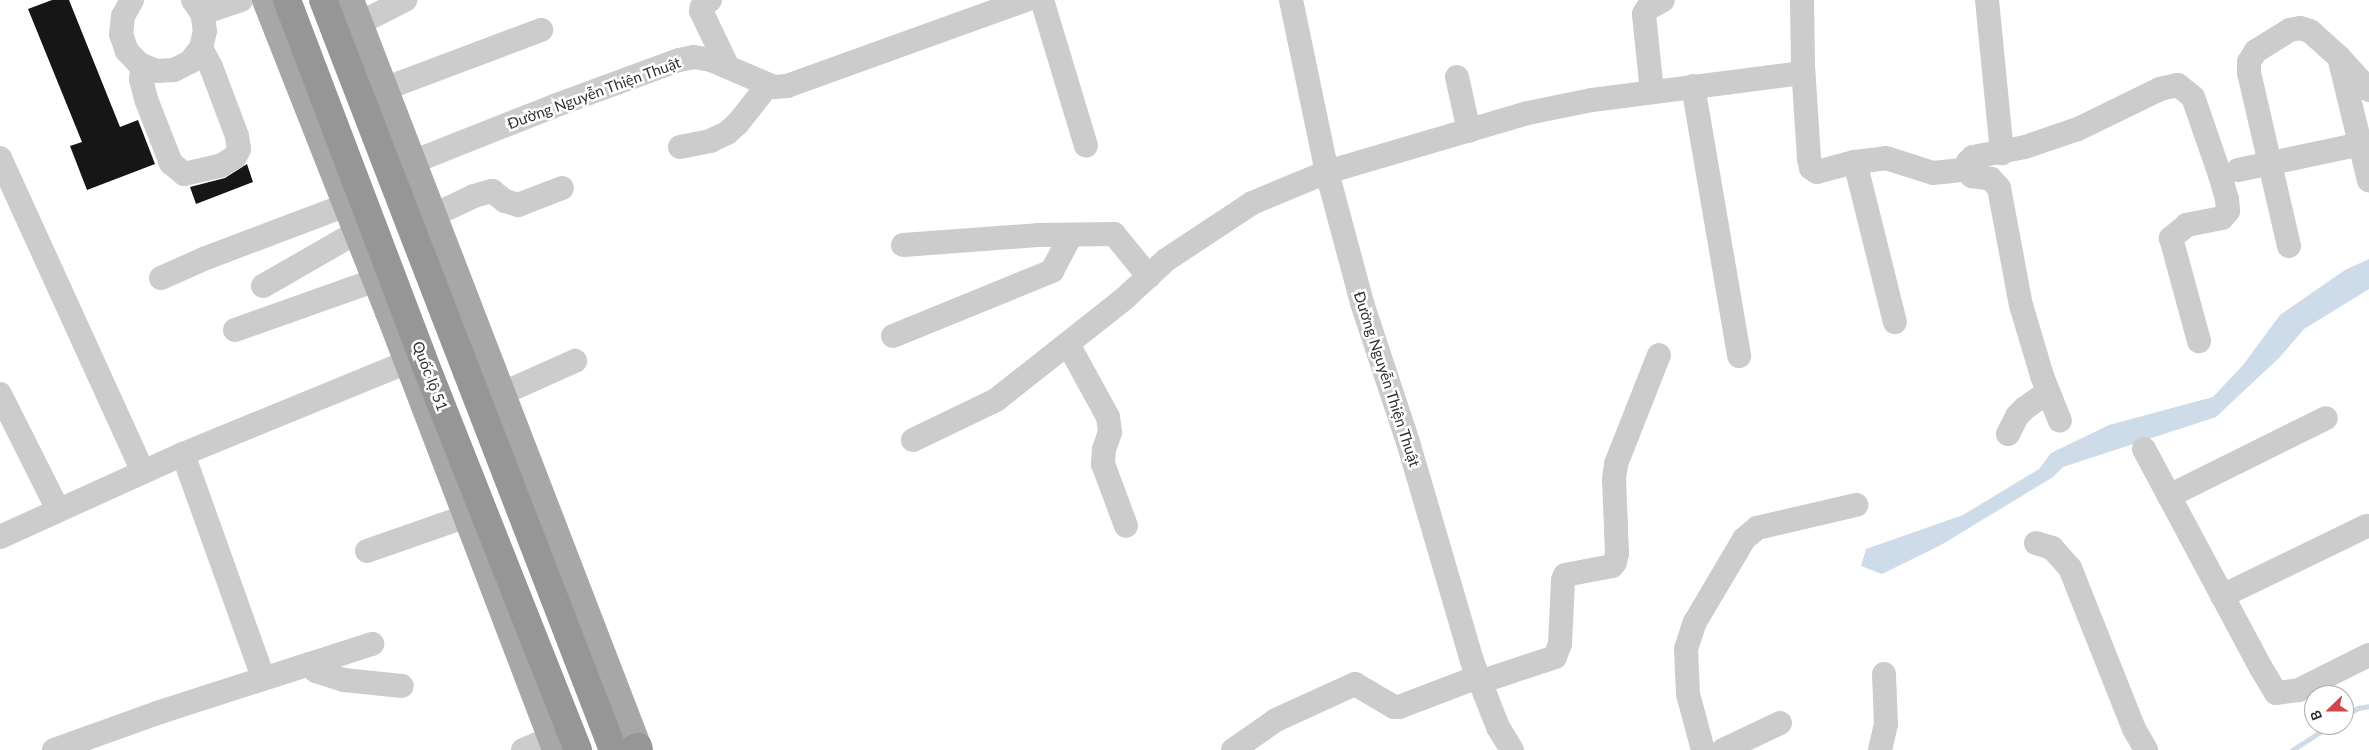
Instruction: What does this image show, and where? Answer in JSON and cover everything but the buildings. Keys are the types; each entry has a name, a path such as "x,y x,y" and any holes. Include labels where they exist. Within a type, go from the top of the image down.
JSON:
{"highway":[{"name":"Quốc lộ 51","path":"287,0 415,359 578,750"},
{"path":"323,0 348,19 388,172 630,749"}],"main road":[{"name":"Quốc lộ 51","path":"266,0 376,280 415,359 467,516 553,744"},
{"path":"348,19 384,89 503,392 630,749"}],"street":[{"path":"132,0 123,16 121,34 127,51 143,66 156,71 174,70 190,62 201,48 206,31 198,6 242,0"},
{"path":"348,19 405,0"},
{"path":"710,0 702,7 701,11 728,67"},
{"name":"Đường Nguyễn Thiện Thuật","path":"388,172 679,60 694,57 711,60 774,88 801,82 1026,0"},
{"path":"1042,0 1086,146"},
{"name":"Đường Nguyễn Thiện Thuật","path":"1291,0 1327,172 1362,303 1408,442 1479,680 1498,727 1512,750"},
{"path":"1652,92 1644,14 1647,9 1663,0"},
{"path":"1802,0 1803,73 1811,168 1817,172 1855,162 1886,158 1933,173 1969,169"},
{"path":"1987,0 2002,153"},
{"path":"2289,246 2249,73 2249,62 2256,51 2290,30 2300,28 2310,32 2339,57 2368,88"},
{"path":"384,89 541,30"},
{"path":"143,66 141,79 146,99 171,163 184,174 222,165 235,157 239,149 237,136 211,67 201,48"},
{"path":"2339,57 2369,181"},
{"path":"913,440 996,400 1068,344 1166,260 1252,203 1327,172 1528,113 1592,100 1803,73"},
{"path":"1457,77 1468,131"},
{"path":"680,147 710,141 727,133 738,123 768,85"},
{"path":"2060,420 2048,392 2020,305 1999,188 1991,179 1972,176 1968,162 1973,157 2002,153 2078,129 2160,89 2178,85 2193,98 2227,199 2228,212 2222,218 2186,225 2171,238 2199,341"},
{"path":"1693,86 1739,356"},
{"path":"2238,170 2361,144"},
{"path":"0,158 143,472"},
{"path":"1855,162 1895,322"},
{"path":"434,215 474,196 492,191 505,201 518,204 562,188"},
{"path":"161,278 206,258 346,205"},
{"path":"263,286 357,232"},
{"path":"903,245 988,238 1114,234 1149,276"},
{"path":"893,336 1052,272 1071,235"},
{"path":"235,330 376,280"},
{"path":"1068,344 1108,417 1110,432 1104,449 1102,464 1126,526"},
{"path":"1233,750 1276,720 1355,684 1394,707 1399,707 1555,657 1560,644 1563,580 1565,575 1612,566 1615,562 1617,553 1614,480 1616,464 1659,355"},
{"path":"0,537 183,454 415,359"},
{"path":"503,392 575,361"},
{"path":"2008,434 2025,408 2048,392"},
{"path":"0,394 58,510"},
{"path":"2169,496 2326,418"},
{"path":"2144,449 2276,693 2299,690 2369,655"},
{"path":"183,454 263,678"},
{"path":"1703,750 1688,694 1686,649 1695,622 1744,539 1757,528 1856,505"},
{"path":"367,551 467,516"},
{"path":"2222,596 2367,526"},
{"path":"2036,543 2052,548 2070,568 2134,729 2146,750"},
{"path":"54,750 160,712 372,644"},
{"path":"309,664 316,671 344,680 402,686"},
{"path":"1880,750 1886,724 1884,674"},
{"path":"1723,750 1780,723"},
{"path":"523,750 553,744"}],"water":[{"path":"2369,259 2369,289 2304,329 2280,357 2216,417 2063,467 2053,477 1941,545 1882,574 1861,566 1866,549 1963,515 2039,469 2051,453 2109,425 2213,397 2243,365 2280,315 2345,270"}],"waterway":[{"path":"2354,710 2369,706"},
{"path":"2292,750 2315,735"}]}
